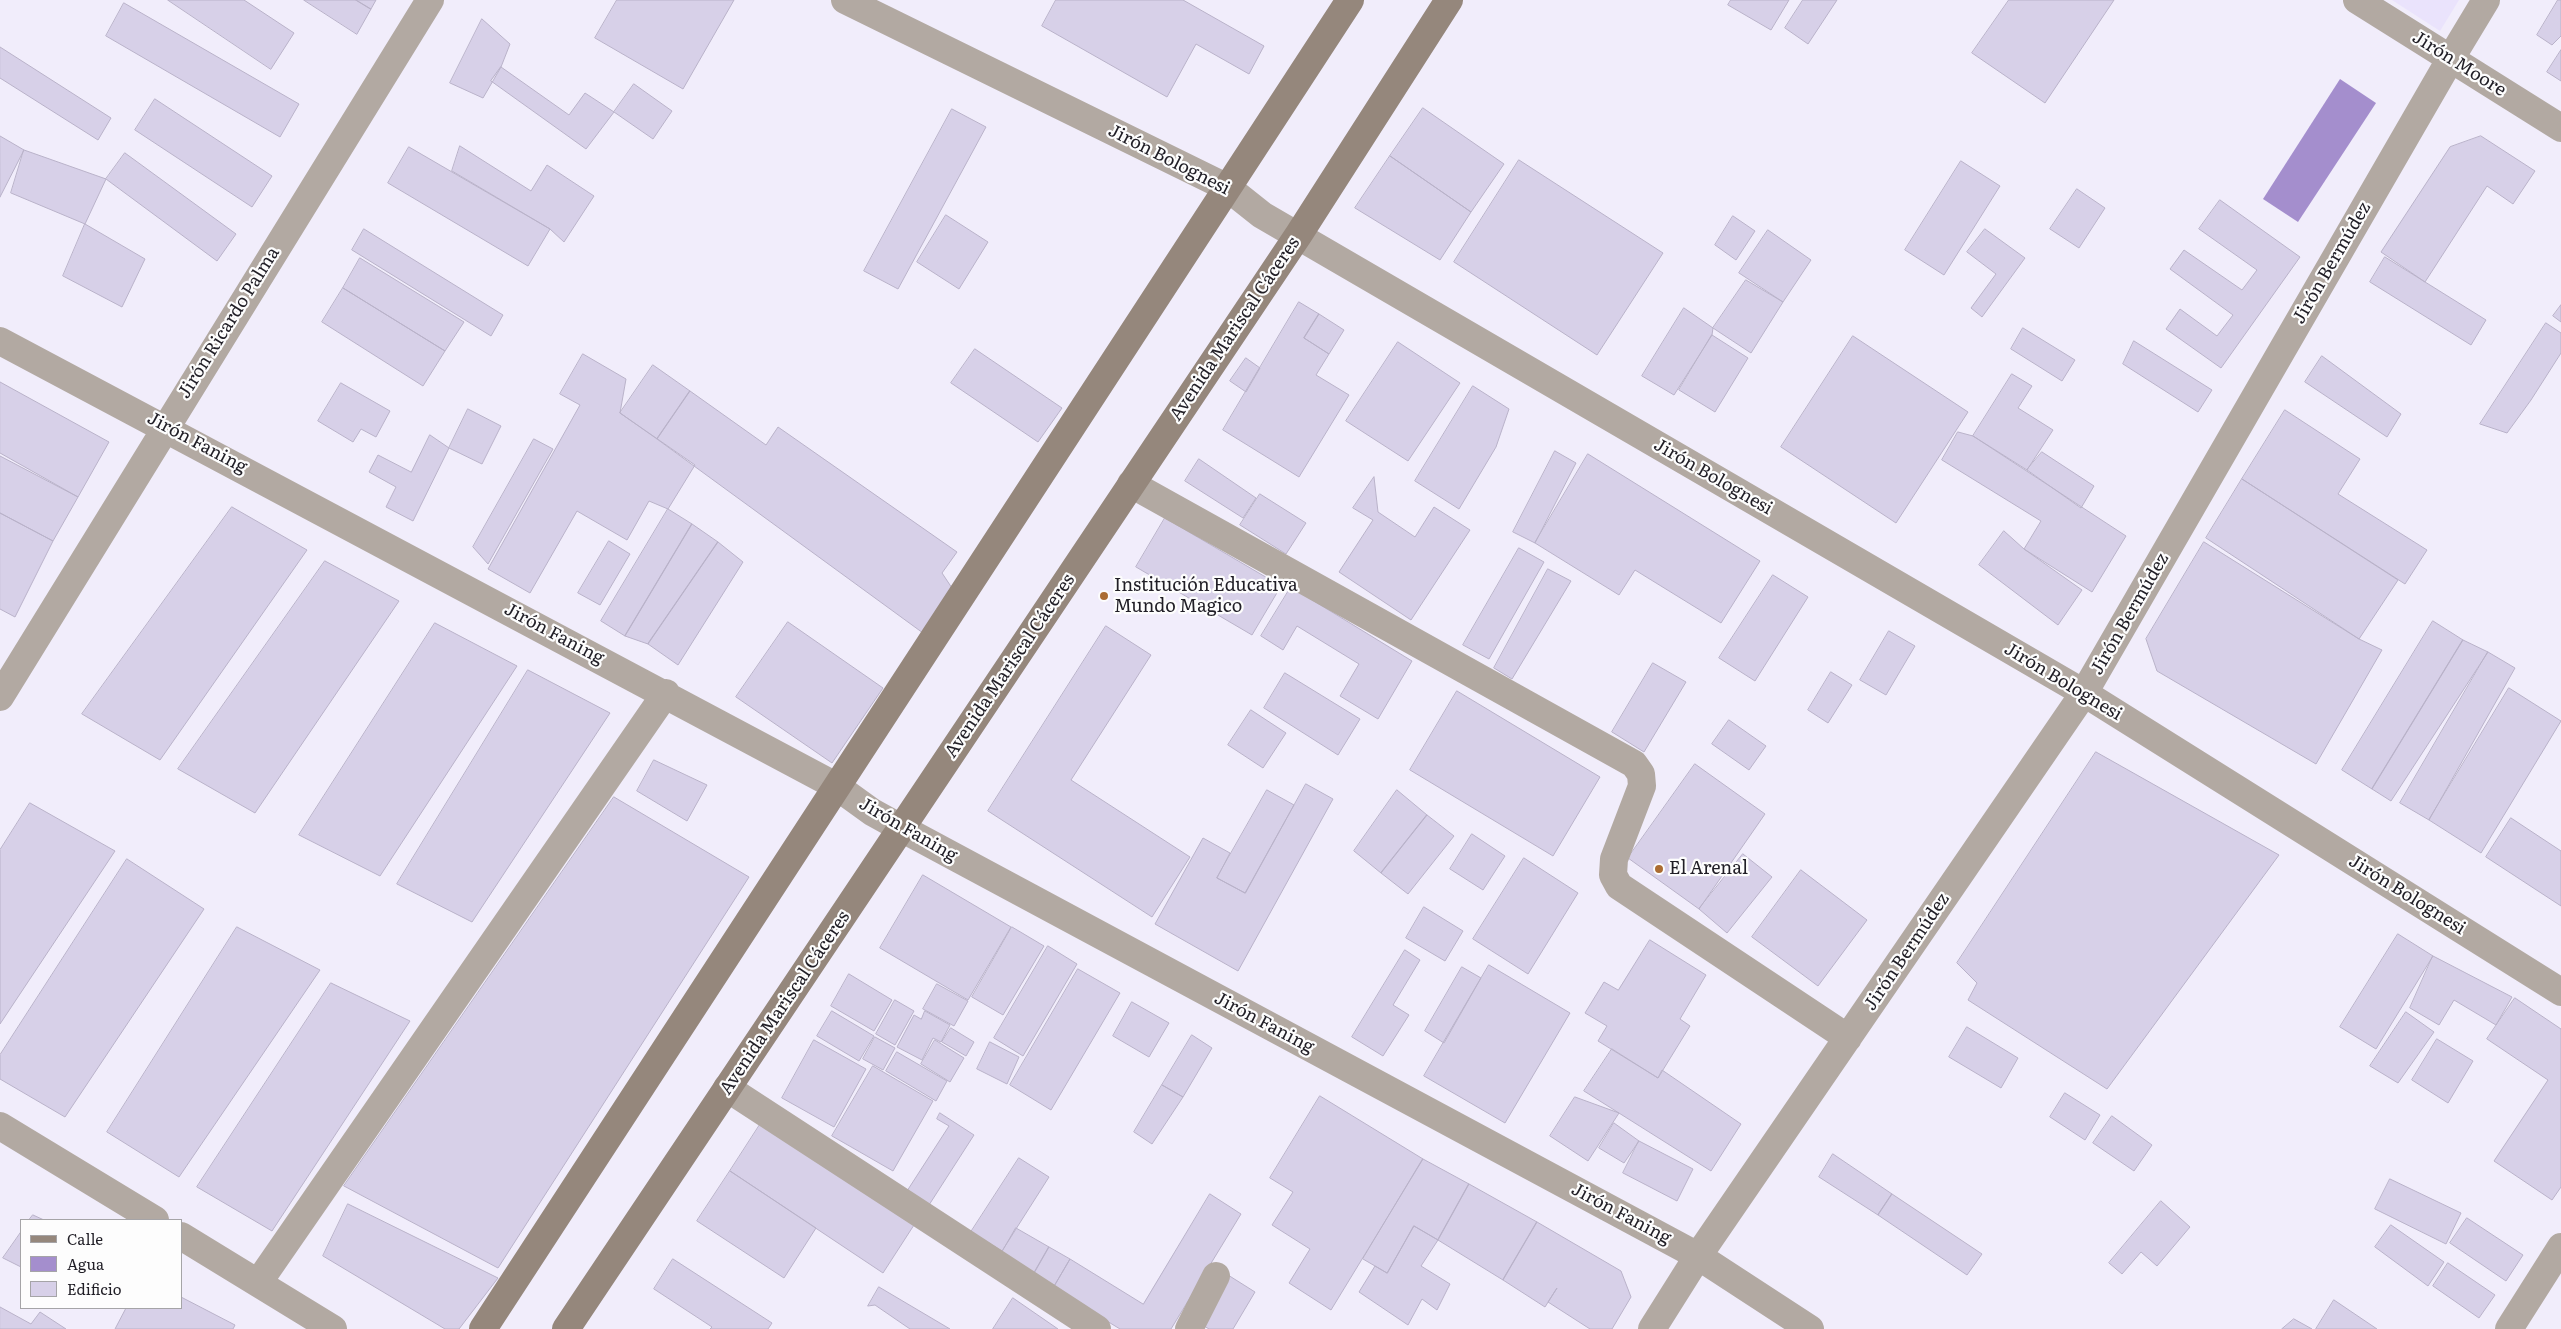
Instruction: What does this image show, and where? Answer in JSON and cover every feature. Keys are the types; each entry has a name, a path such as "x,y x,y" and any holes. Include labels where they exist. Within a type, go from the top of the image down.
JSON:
{"main road":[{"path":"483,1329 1350,0"},
{"name":"Avenida Mariscal Cáceres","path":"566,1329 1298,234 1448,0"}],"street":[{"name":"Jirón Ricardo Palma","path":"0,698 165,426 430,0"},
{"name":"Jirón Bolognesi","path":"845,0 1228,188 1262,215 1298,234 2084,694 2561,992"},
{"name":"Jirón Moore","path":"2357,0 2561,128"},
{"name":"Jirón Bermúdez","path":"1652,1329 1698,1256 2084,694 2450,58 2486,0"},
{"name":"Jirón Faning","path":"0,341 165,426 666,694 836,786 872,812 901,828 1698,1256 1810,1329"},
{"path":"1132,484 1634,764 1641,774 1642,786 1614,859 1612,875 1619,886 1848,1038"},
{"path":"258,1283 666,694"},
{"path":"727,1088 1096,1329"},
{"path":"0,1126 153,1219"},
{"path":"182,1237 333,1329"},
{"path":"2509,1329 2561,1247"},
{"path":"1189,1329 1216,1276"}],"shaded area":[{"path":"2392,0 2459,0 2440,31"}],"water":[{"path":"2340,79 2376,103 2298,222 2263,199"}],"building":[{"path":"168,0 244,0 294,33 271,69"},
{"path":"304,0 356,0 371,9 357,34"},
{"path":"356,0 376,0 371,9"},
{"path":"617,0 734,0 683,89 595,38"},
{"path":"1056,0 1183,0 1264,46 1249,74 1196,44 1167,97 1042,26"},
{"path":"1731,0 1789,0 1771,30 1728,5"},
{"path":"1803,0 1837,0 1808,44 1785,28"},
{"path":"2009,0 2114,0 2045,103 1972,53"},
{"path":"2558,0 2561,0 2561,36 2552,45 2537,35"},
{"path":"124,3 299,104 280,137 106,36"},
{"path":"482,19 510,44 501,67 483,98 450,83"},
{"path":"0,47 111,118 98,140 0,78"},
{"path":"2561,50 2561,81 2547,72"},
{"path":"501,67 569,115 585,93 614,112 586,149 491,81"},
{"path":"634,84 672,111 653,139 614,112"},
{"path":"155,99 272,176 252,207 135,130"},
{"path":"1423,108 1504,164 1471,212 1390,156"},
{"path":"952,109 986,127 898,289 864,271"},
{"path":"0,136 24,150 0,197"},
{"path":"2481,136 2535,171 2513,204 2487,186 2425,282 2381,252 2450,147"},
{"path":"460,146 531,191 547,165 594,196 564,242 550,229 452,171"},
{"path":"409,147 550,229 528,266 388,183"},
{"path":"24,150 106,179 85,224 11,193"},
{"path":"125,153 236,234 217,261 106,179"},
{"path":"1390,156 1471,212 1440,260 1355,208"},
{"path":"1519,160 1663,253 1597,355 1454,262"},
{"path":"1961,161 2000,186 1944,275 1905,250"},
{"path":"2077,189 2105,208 2079,248 2050,229"},
{"path":"2220,200 2300,257 2221,368 2166,329 2180,309 2217,336 2233,315 2170,269 2184,250 2242,290 2257,270 2199,229"},
{"path":"946,215 988,242 959,289 917,262"},
{"path":"1733,216 1755,231 1736,260 1715,245"},
{"path":"85,224 145,259 122,307 63,276"},
{"path":"364,229 503,315 491,336 352,250"},
{"path":"1985,229 2025,258 1982,317 1971,308 1996,274 1967,252"},
{"path":"1768,230 1811,260 1783,302 1739,273"},
{"path":"2385,257 2486,320 2471,345 2370,282"},
{"path":"360,258 464,322 445,351 343,288"},
{"path":"1746,280 1783,302 1751,353 1713,328"},
{"path":"343,288 445,351 423,386 322,322"},
{"path":"1299,302 1319,314 1304,338 1329,354 1316,375 1349,395 1299,477 1223,430"},
{"path":"2561,305 2561,322 2553,316"},
{"path":"1684,308 1713,328 1712,335 1674,395 1642,376"},
{"path":"1319,314 1344,330 1329,354 1304,338"},
{"path":"2546,323 2561,333 2561,353 2531,400 2507,433 2480,424"},
{"path":"2023,328 2075,360 2062,381 2011,349"},
{"path":"1712,335 1748,358 1715,412 1679,390"},
{"path":"1853,336 1968,412 1896,523 1781,447"},
{"path":"2134,341 2212,390 2198,412 2123,364"},
{"path":"1398,342 1460,383 1408,461 1346,421"},
{"path":"975,349 1062,408 1038,442 951,383"},
{"path":"583,354 626,379 620,413 695,465 668,509 649,501 627,540 577,511 530,593 488,569 580,405 560,394"},
{"path":"2322,356 2401,414 2387,437 2305,382"},
{"path":"1246,358 1260,368 1246,392 1230,381"},
{"path":"653,365 690,391 657,439 620,413"},
{"path":"2012,374 2032,386 2018,408 2053,430 2027,470 1973,436"},
{"path":"0,382 109,442 78,497 0,453"},
{"path":"341,383 390,411 376,437 361,429 353,442 318,421"},
{"path":"1473,386 1509,409 1496,447 1459,509 1415,481"},
{"path":"690,391 766,445 778,427 957,552 942,573 954,591 923,633 657,439"},
{"path":"468,409 501,426 482,464 449,448"},
{"path":"2285,410 2360,459 2338,494 2427,550 2405,584 2242,479"},
{"path":"1958,432 1973,436 2126,536 2092,592 2024,549 2041,521 1942,460"},
{"path":"430,435 449,448 413,521 386,507 396,487 369,472 378,455 411,472"},
{"path":"534,439 553,449 488,564 473,547"},
{"path":"1555,451 1576,463 1535,543 1513,532"},
{"path":"2042,452 2094,486 2081,508 2027,470"},
{"path":"1588,454 1760,561 1721,623 1635,570 1619,595 1535,543"},
{"path":"0,456 78,497 53,541 0,513"},
{"path":"1199,459 1256,498 1243,518 1185,481"},
{"path":"1374,477 1378,512 1415,537 1434,507 1470,530 1411,620 1339,572 1373,520 1353,508"},
{"path":"2242,479 2398,580 2359,639 2206,538"},
{"path":"1260,494 1306,523 1286,554 1240,525"},
{"path":"232,507 307,550 160,760 82,714"},
{"path":"668,509 692,524 625,636 601,621"},
{"path":"0,513 53,541 15,617 0,609"},
{"path":"1165,518 1281,586 1252,635 1136,567"},
{"path":"692,524 718,542 648,644 625,636"},
{"path":"2004,531 2024,549 2082,590 2058,625 1979,565"},
{"path":"609,541 630,554 600,605 578,593"},
{"path":"718,542 743,562 678,665 648,644"},
{"path":"2204,542 2359,639 2382,650 2316,764 2157,671 2146,639"},
{"path":"1519,548 1544,562 1489,659 1463,645"},
{"path":"325,561 399,601 255,813 178,769"},
{"path":"1548,569 1571,581 1512,679 1494,668"},
{"path":"1773,575 1808,597 1755,681 1719,658"},
{"path":"1291,587 1412,661 1378,719 1340,696 1359,664 1297,626 1283,650 1261,636"},
{"path":"2433,621 2463,640 2372,789 2342,770"},
{"path":"788,622 883,688 832,763 736,697"},
{"path":"435,623 517,666 380,876 299,835"},
{"path":"1106,626 1151,655 1071,780 1190,857 1152,917 988,811"},
{"path":"1889,631 1915,646 1886,695 1860,680"},
{"path":"2463,640 2488,652 2391,801 2372,789"},
{"path":"2488,652 2515,668 2429,820 2400,803"},
{"path":"1653,663 1686,682 1644,752 1612,732"},
{"path":"528,670 610,713 472,922 397,884"},
{"path":"1831,672 1852,685 1828,723 1808,710"},
{"path":"1285,673 1360,719 1338,755 1264,708"},
{"path":"2509,688 2561,721 2481,853 2429,820"},
{"path":"1457,691 1600,777 1553,856 1410,770"},
{"path":"1251,710 1286,733 1263,768 1228,745"},
{"path":"1729,720 1766,746 1749,770 1712,744"},
{"path":"2096,752 2279,855 2107,1089 1968,1000 1977,983 1957,963"},
{"path":"654,760 707,785 687,821 637,791"},
{"path":"1695,764 1765,814 1699,909 1628,858"},
{"path":"1306,784 1333,799 1238,971 1155,924 1203,838 1230,853 1217,878 1245,893"},
{"path":"1267,790 1294,805 1245,893 1217,878"},
{"path":"1397,790 1427,815 1381,873 1354,851"},
{"path":"614,797 749,877 498,1268 344,1186"},
{"path":"30,803 115,851 0,1024 0,850"},
{"path":"1427,815 1454,836 1408,894 1381,873"},
{"path":"2511,818 2561,851 2561,906 2486,857"},
{"path":"1472,834 1505,856 1483,890 1450,869"},
{"path":"1743,854 1772,877 1727,933 1699,909"},
{"path":"1524,858 1578,893 1528,974 1473,939"},
{"path":"127,859 204,909 65,1117 0,1079 0,1055"},
{"path":"1801,870 1867,920 1818,986 1752,937"},
{"path":"923,875 1011,927 968,1000 880,948"},
{"path":"1424,907 1463,931 1445,961 1406,938"},
{"path":"237,927 320,970 179,1177 107,1132"},
{"path":"1012,927 1044,946 1003,1015 972,997"},
{"path":"2398,934 2433,956 2376,1049 2340,1027"},
{"path":"1650,940 1706,975 1680,1019 1690,1026 1658,1078 1598,1041 1607,1026 1585,1013 1604,982 1618,990"},
{"path":"1048,946 1077,964 1023,1056 994,1038"},
{"path":"1405,950 1420,960 1393,1005 1409,1015 1383,1056 1352,1037"},
{"path":"2433,956 2512,997 2496,1025 2454,1000 2439,1025 2410,1008"},
{"path":"1489,965 1570,1013 1505,1123 1424,1076"},
{"path":"1462,967 1481,978 1444,1043 1425,1031"},
{"path":"1078,969 1120,993 1051,1110 1010,1085"},
{"path":"849,974 892,1000 874,1031 831,1006"},
{"path":"331,983 410,1021 272,1231 197,1187"},
{"path":"937,984 968,1001 954,1026 923,1009"},
{"path":"2515,998 2561,1029 2561,1187 2552,1200 2494,1161 2548,1080 2487,1039"},
{"path":"895,1000 914,1011 895,1045 876,1034"},
{"path":"1132,1002 1169,1023 1149,1057 1113,1036"},
{"path":"832,1011 874,1036 859,1061 817,1036"},
{"path":"925,1011 950,1025 941,1042 933,1038 922,1060 897,1047 914,1015 921,1019"},
{"path":"2406,1012 2434,1032 2398,1083 2370,1066"},
{"path":"1967,1027 2018,1058 2001,1088 1949,1057"},
{"path":"951,1028 974,1042 966,1056 942,1042"},
{"path":"1192,1035 1212,1048 1183,1097 1162,1085"},
{"path":"875,1037 895,1048 883,1070 863,1059"},
{"path":"2437,1039 2473,1061 2448,1103 2412,1080"},
{"path":"814,1040 866,1069 834,1127 782,1098"},
{"path":"935,1040 964,1058 950,1082 921,1064"},
{"path":"990,1042 1019,1057 1007,1084 977,1069"},
{"path":"1612,1049 1658,1078 1662,1070 1741,1124 1711,1171 1584,1091"},
{"path":"897,1052 947,1081 936,1101 886,1071"},
{"path":"873,1066 933,1101 893,1171 832,1136"},
{"path":"1162,1085 1183,1097 1152,1144 1134,1132"},
{"path":"2065,1093 2100,1115 2085,1140 2050,1117"},
{"path":"1320,1096 1423,1159 1331,1310 1289,1283 1310,1249 1272,1225 1293,1192 1270,1178"},
{"path":"1575,1097 1619,1113 1588,1161 1550,1136"},
{"path":"940,1113 974,1135 929,1205 907,1191 949,1126 937,1119"},
{"path":"2112,1116 2152,1145 2134,1171 2093,1143"},
{"path":"761,1123 914,1225 883,1273 730,1171"},
{"path":"1614,1123 1639,1141 1624,1163 1599,1148"},
{"path":"1639,1141 1693,1169 1677,1201 1623,1173"},
{"path":"1833,1154 1892,1194 1878,1215 1819,1177"},
{"path":"1019,1158 1049,1177 1002,1251 971,1232"},
{"path":"1423,1159 1469,1184 1438,1240 1414,1226 1387,1273 1363,1259"},
{"path":"730,1171 816,1228 784,1278 697,1221"},
{"path":"2390,1179 2461,1213 2446,1244 2375,1209"},
{"path":"1469,1184 1537,1222 1503,1280 1438,1240"},
{"path":"1210,1194 1241,1214 1171,1329 1120,1329 1053,1288 1070,1259 1143,1304"},
{"path":"1892,1194 1982,1254 1967,1275 1878,1215"},
{"path":"2161,1201 2190,1227 2157,1266 2141,1252 2122,1274 2109,1263"},
{"path":"348,1204 498,1278 459,1329 445,1329 323,1256"},
{"path":"33,1215 42,1219 30,1219"},
{"path":"2467,1218 2523,1255 2506,1281 2450,1243"},
{"path":"1537,1222 1621,1271 1631,1297 1612,1329 1590,1329 1548,1302 1545,1307 1503,1280"},
{"path":"2391,1225 2444,1262 2428,1286 2375,1247"},
{"path":"1414,1226 1438,1240 1421,1266 1450,1284 1437,1310 1422,1299 1408,1325 1359,1292 1375,1266 1387,1273"},
{"path":"1016,1228 1049,1247 1033,1275 1000,1256"},
{"path":"20,1233 20,1266 3,1258"},
{"path":"1049,1247 1070,1259 1053,1288 1033,1275"},
{"path":"673,1259 772,1323 768,1329 710,1329 712,1327 654,1289"},
{"path":"2448,1263 2495,1295 2479,1318 2433,1286"},
{"path":"1228,1275 1255,1292 1233,1329 1209,1329 1199,1323"},
{"path":"879,1287 950,1329 910,1329 875,1305 868,1306"},
{"path":"182,1298 235,1325 233,1329 115,1329 125,1309 182,1309"},
{"path":"1013,1298 1058,1329 993,1329"},
{"path":"2334,1300 2377,1329 2316,1329"},
{"path":"0,1307 31,1324 40,1312 66,1329 0,1329"},
{"path":"2294,1319 2312,1329 2282,1329"}],"place":[{"name":"Institución Educativa Mundo Magico","path":"1104,596"},
{"name":"El Arenal","path":"1659,869"}]}
